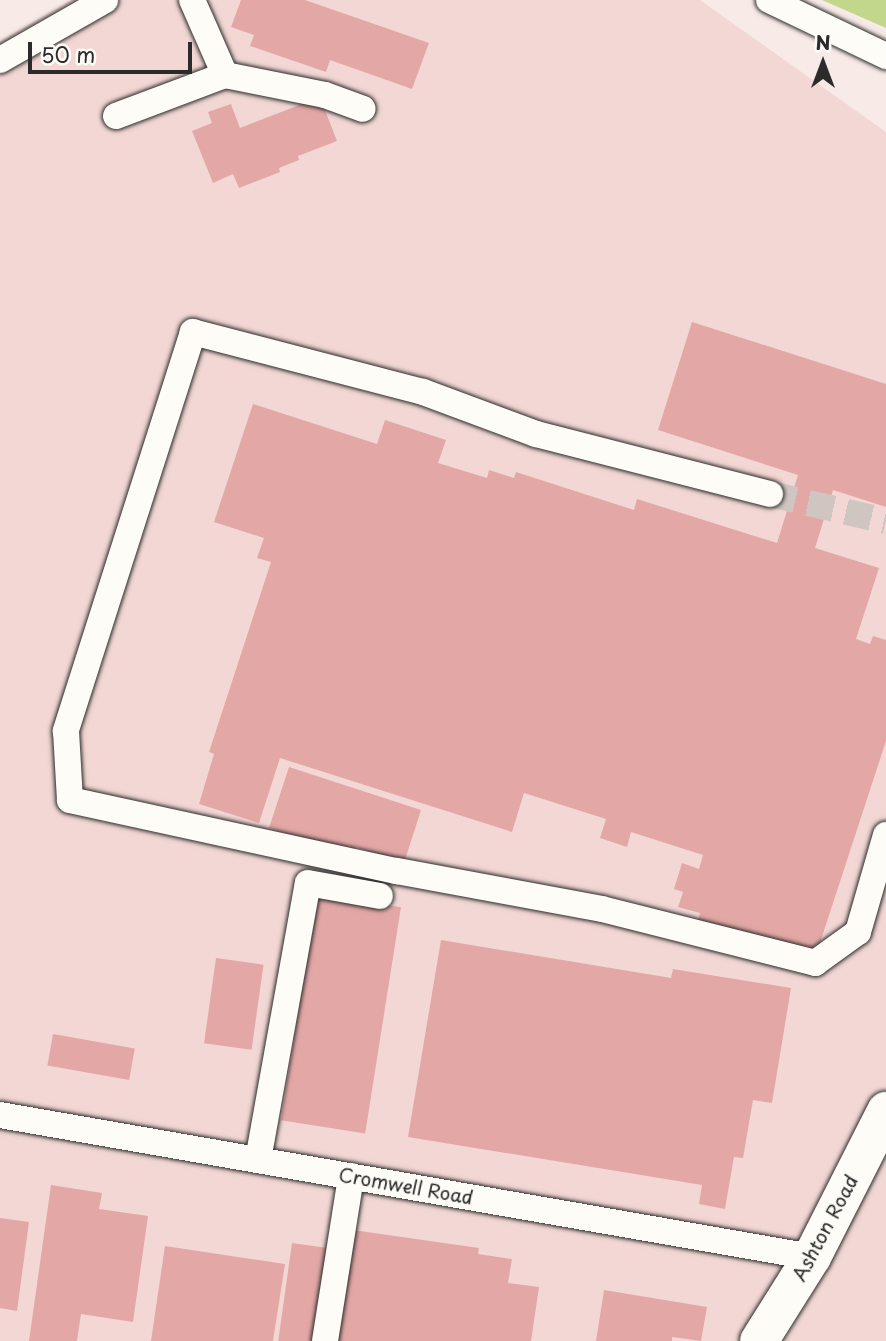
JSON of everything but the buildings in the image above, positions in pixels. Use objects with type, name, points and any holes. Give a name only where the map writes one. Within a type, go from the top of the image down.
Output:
[{"type":"highway","name":"Ashton Road","points":[[759,1341],[812,1257],[886,1111]]},
{"type":"street","points":[[192,0],[225,75]]},
{"type":"street","points":[[769,0],[886,55]]},
{"type":"street","points":[[0,60],[101,1]]},
{"type":"street","points":[[116,116],[225,75],[326,95],[363,109]]},
{"type":"street","points":[[770,494],[536,434],[423,392],[193,332],[66,731],[70,800],[397,871],[602,909],[815,963],[858,932],[886,835]]},
{"type":"street","points":[[258,1160],[308,883],[380,895]]},
{"type":"street","name":"Cromwell Road","points":[[0,1115],[812,1257]]},
{"type":"street","points":[[326,1341],[351,1176]]},
{"type":"shaded area","points":[[71,0],[700,0],[886,132],[886,1341],[0,1341],[0,41]]},
{"type":"green space","points":[[822,0],[886,0],[886,28]]},
{"type":"tunnel","points":[[770,494],[886,521]]}]
